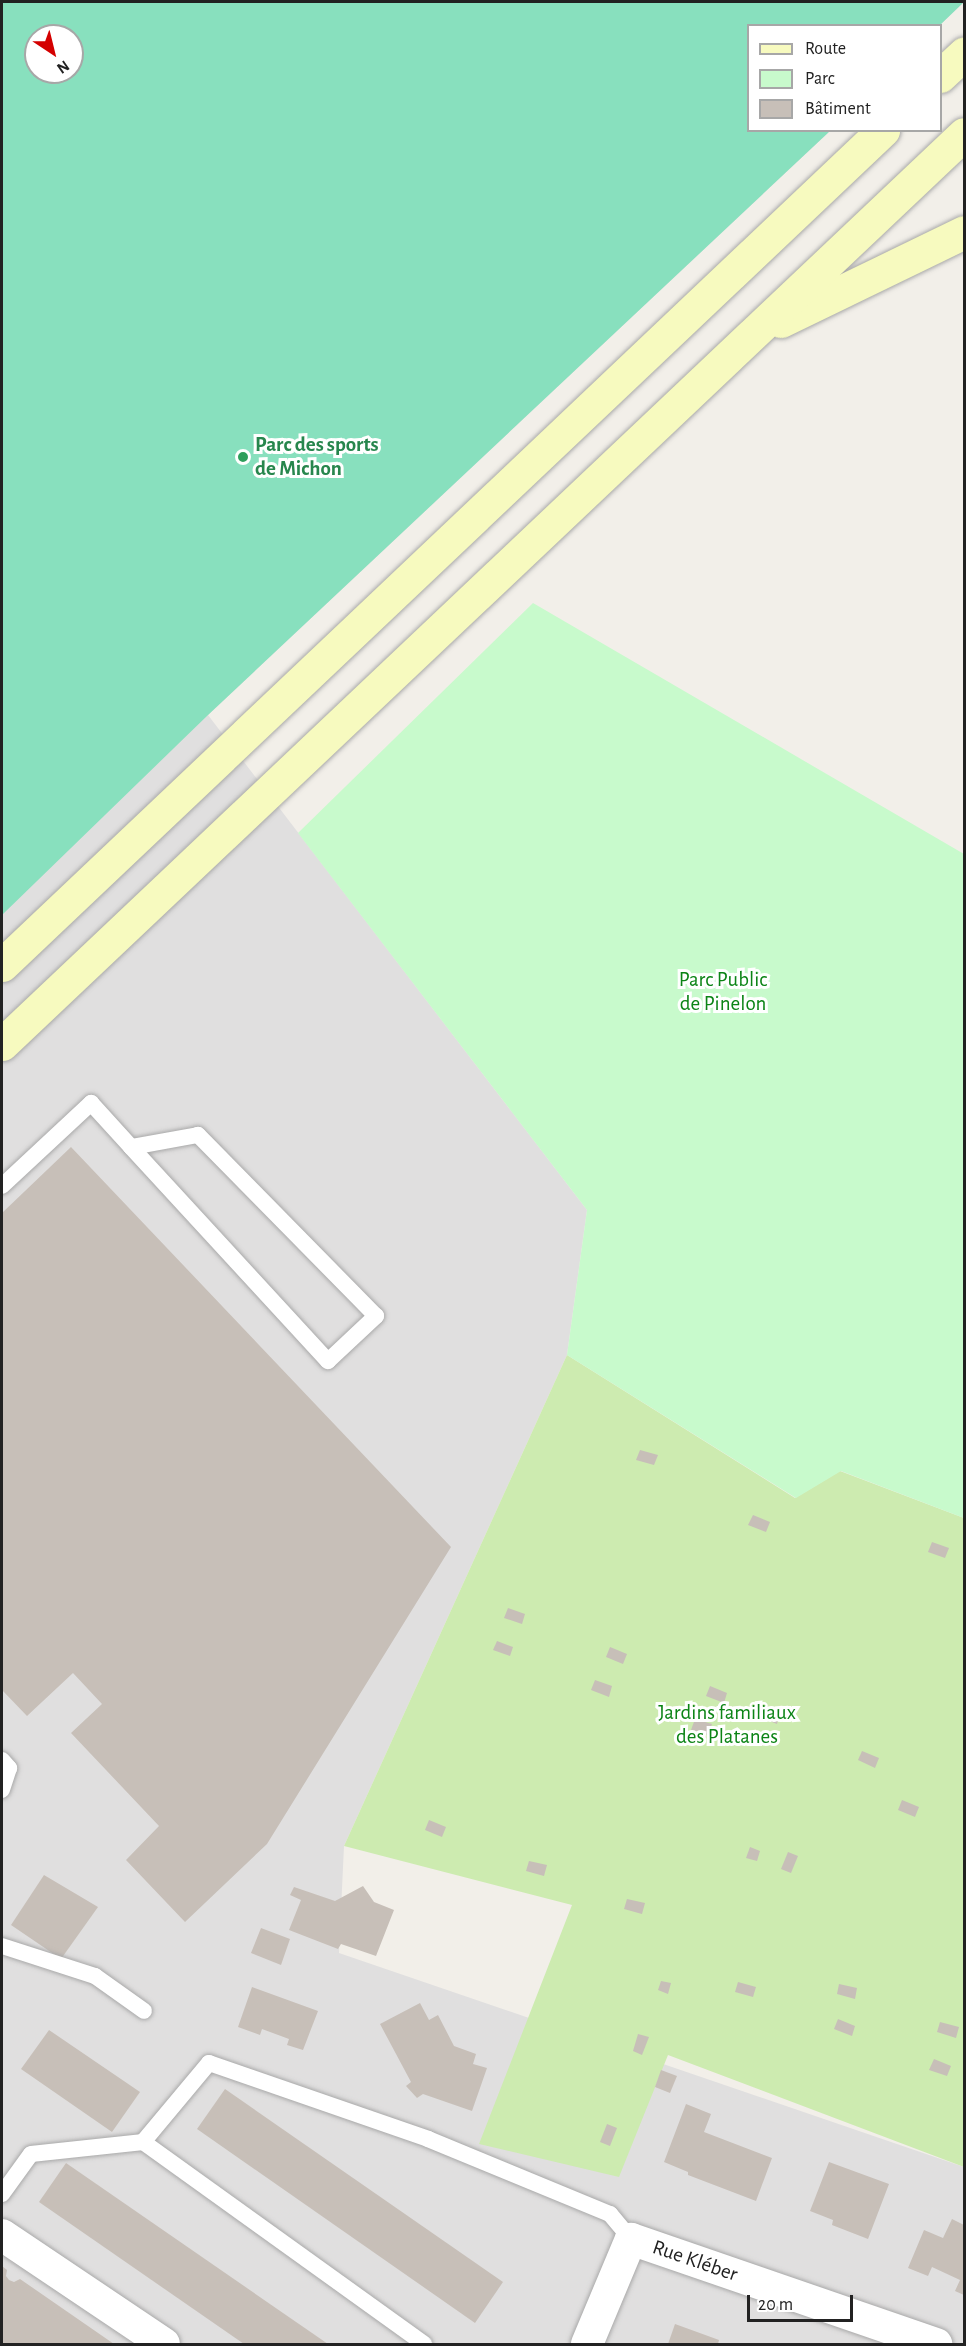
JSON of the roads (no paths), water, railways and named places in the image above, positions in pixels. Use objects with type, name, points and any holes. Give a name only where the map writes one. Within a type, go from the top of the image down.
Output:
[{"type":"main road","points":[[942,74],[964,54]]},
{"type":"main road","points":[[2,965],[881,132]]},
{"type":"main road","points":[[2,1044],[964,134]]},
{"type":"main road","points":[[749,336],[964,232]]},
{"type":"street","points":[[2,2235],[164,2344]]},
{"type":"street","name":"Rue Kléber","points":[[587,2344],[631,2239],[936,2344]]},
{"type":"lane","points":[[2,1186],[91,1103],[131,1147],[328,1361],[376,1316],[198,1135],[131,1147]]},
{"type":"lane","points":[[2,1760],[9,1768],[2,1790]]},
{"type":"lane","points":[[2,1946],[95,1976],[144,2011]]},
{"type":"lane","points":[[143,2142],[209,2063],[428,2139],[610,2214],[631,2239]]},
{"type":"lane","points":[[2,2194],[31,2154],[143,2142],[424,2344]]},
{"type":"place","name":"Parc des sports de Michon","points":[[243,457]]},
{"type":"park label","name":"Parc Public de Pinelon","points":[[723,992]]},
{"type":"park label","name":"Jardins familiaux des Platanes","points":[[727,1725]]}]
